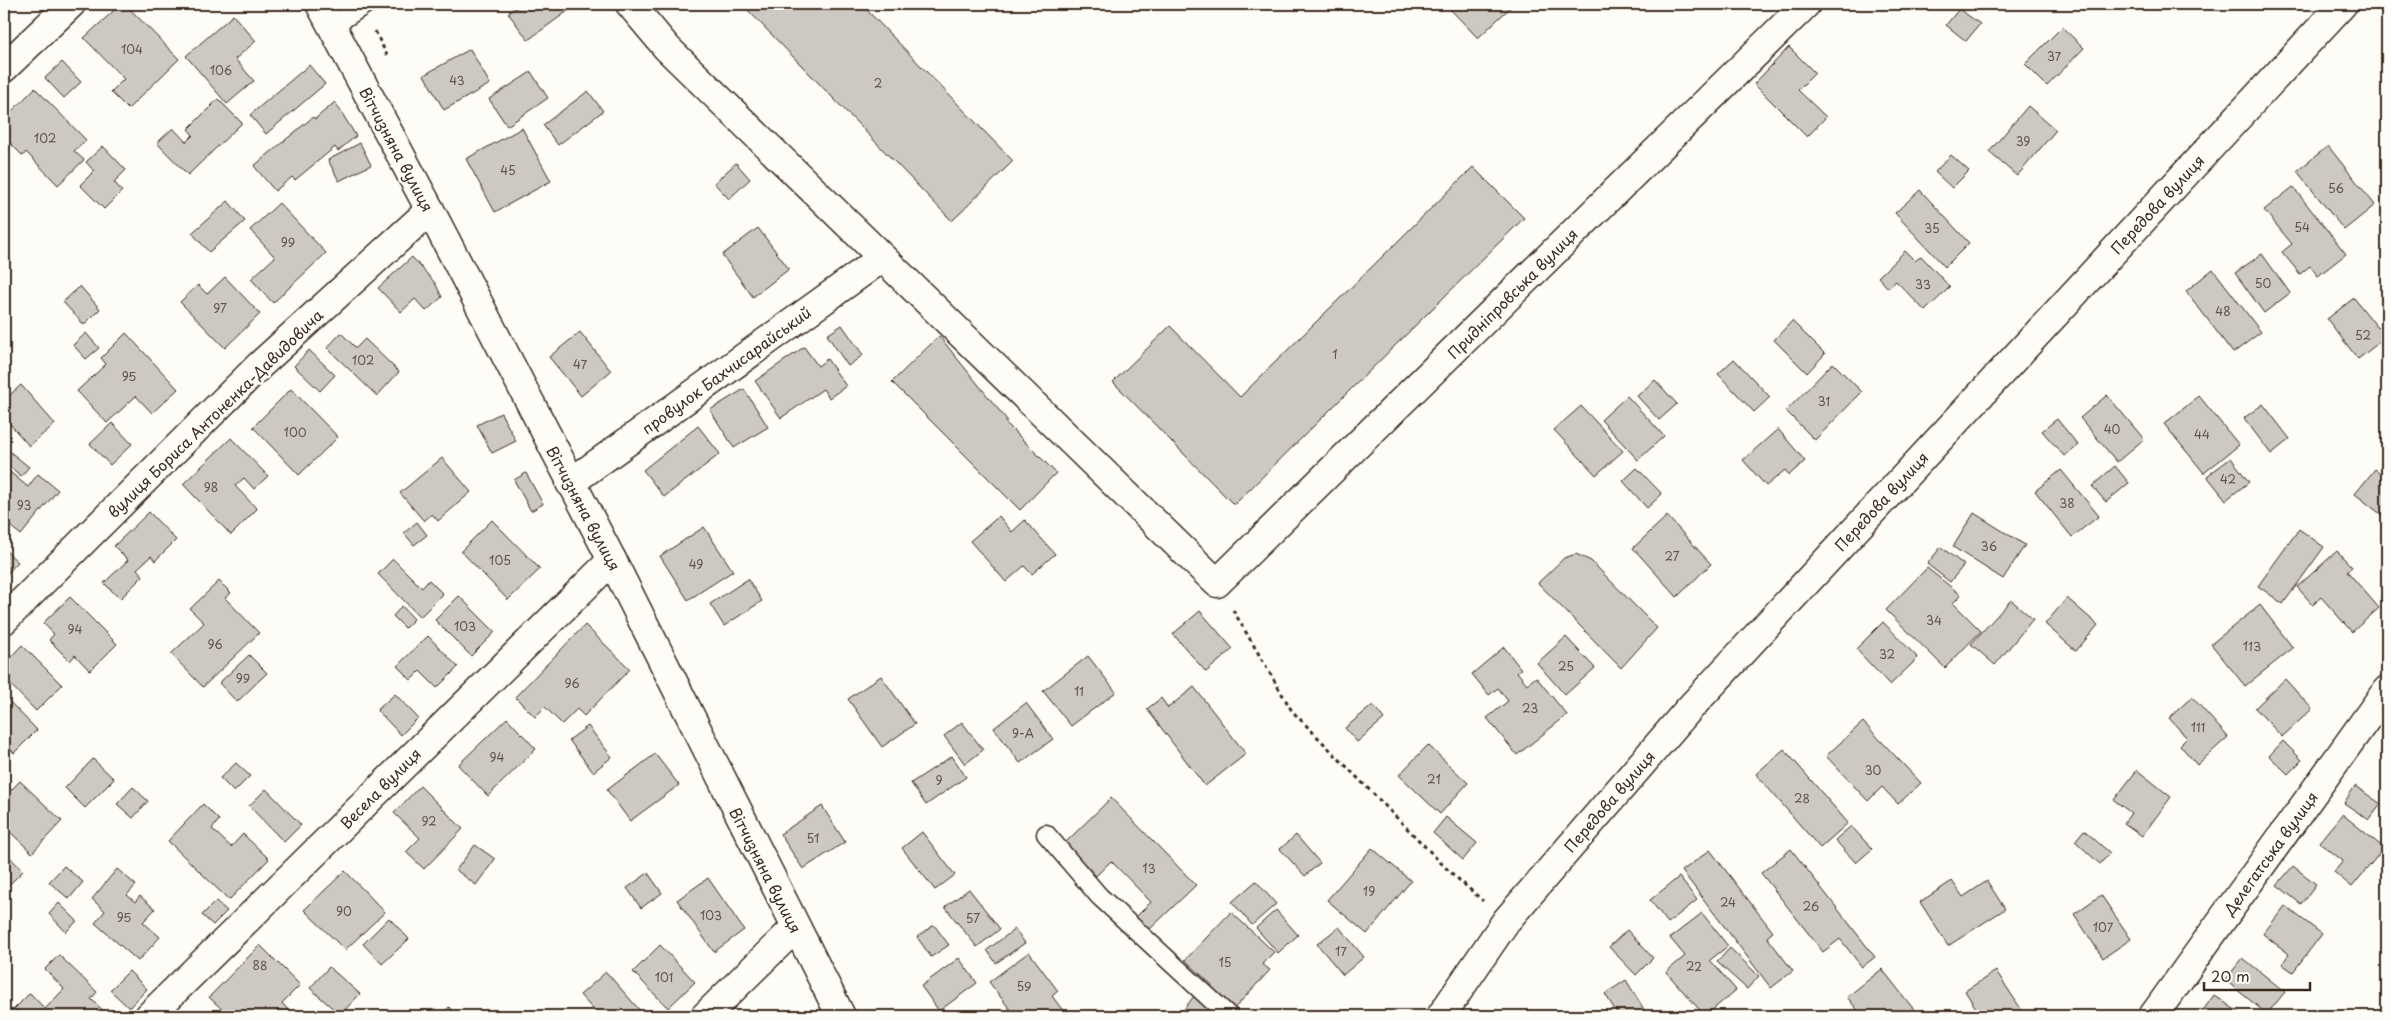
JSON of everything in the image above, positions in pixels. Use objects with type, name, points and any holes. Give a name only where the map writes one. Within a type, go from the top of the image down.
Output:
[{"type":"street","points":[[4,68],[70,4]]},
{"type":"street","points":[[630,4],[667,48],[1217,583]]},
{"type":"street","name":"Придніпровська вулиця","points":[[1217,583],[1806,4]]},
{"type":"street","name":"Передова вулиця","points":[[1441,1016],[1506,921],[1689,709],[2343,4]]},
{"type":"street","name":"Вітчизняна вулиця","points":[[326,15],[612,560],[795,928],[841,1016]]},
{"type":"street","name":"вулиця Бориса Антоненка-Давидовича","points":[[4,620],[260,366],[430,210]]},
{"type":"street","name":"провулок Бахчисарайський","points":[[570,483],[882,258]]},
{"type":"street","name":"Весела вулиця","points":[[150,1016],[612,560]]},
{"type":"street","name":"Делегатська вулиця","points":[[2153,1016],[2387,690]]},
{"type":"street","points":[[705,1016],[795,928]]},
{"type":"lane","points":[[326,15],[366,4]]},
{"type":"lane","points":[[1046,834],[1099,896],[1229,1016]]},
{"type":"path","points":[[1217,583],[1292,711],[1448,870],[1506,921]]},
{"type":"building","points":[[121,4],[125,4],[179,59],[128,109],[111,92],[124,79],[84,38]]},
{"type":"building","points":[[521,4],[569,4],[572,8],[528,40],[508,13]]},
{"type":"building","points":[[742,4],[861,4],[1013,161],[952,221]]},
{"type":"building","points":[[1445,4],[1514,4],[1478,38]]},
{"type":"building","points":[[1959,9],[1980,24],[1966,41],[1946,25]]},
{"type":"building","points":[[233,15],[256,41],[235,59],[254,81],[227,104],[186,56]]},
{"type":"building","points":[[2062,27],[2084,48],[2047,86],[2025,64]]},
{"type":"building","points":[[1789,47],[1815,73],[1798,90],[1826,117],[1807,137],[1754,84]]},
{"type":"building","points":[[470,49],[490,84],[444,110],[424,75]]},
{"type":"building","points":[[62,62],[81,82],[64,98],[45,78]]},
{"type":"building","points":[[309,65],[325,84],[266,134],[250,115]]},
{"type":"building","points":[[531,72],[548,98],[507,126],[489,99]]},
{"type":"building","points":[[35,88],[86,140],[74,151],[84,160],[58,185],[26,152],[23,156],[4,137],[4,119]]},
{"type":"building","points":[[588,91],[603,111],[558,145],[543,125]]},
{"type":"building","points":[[218,99],[242,123],[188,175],[157,143],[173,128],[186,142],[193,135],[188,129]]},
{"type":"building","points":[[335,102],[356,136],[338,151],[335,147],[295,180],[292,177],[275,191],[254,166],[313,117],[315,119]]},
{"type":"building","points":[[2028,106],[2056,130],[2017,176],[1989,152]]},
{"type":"building","points":[[522,128],[551,181],[495,212],[466,159]]},
{"type":"building","points":[[360,143],[371,165],[339,181],[328,160]]},
{"type":"building","points":[[103,146],[126,170],[114,182],[122,191],[104,209],[80,185],[94,171],[86,162]]},
{"type":"building","points":[[2328,146],[2375,205],[2344,230],[2297,171]]},
{"type":"building","points":[[1951,155],[1969,171],[1952,188],[1935,172]]},
{"type":"building","points":[[736,163],[750,179],[729,199],[714,183]]},
{"type":"building","points":[[1473,167],[1524,218],[1234,505],[1113,382],[1170,326],[1240,397]]},
{"type":"building","points":[[2293,187],[2346,254],[2318,276],[2310,266],[2300,274],[2282,252],[2292,244],[2264,210]]},
{"type":"building","points":[[1920,190],[1969,243],[1945,267],[1895,213]]},
{"type":"building","points":[[228,201],[245,221],[209,252],[192,233]]},
{"type":"building","points":[[279,203],[326,253],[273,303],[251,279],[275,257],[250,230]]},
{"type":"building","points":[[758,228],[789,269],[753,297],[722,255]]},
{"type":"building","points":[[1905,251],[1915,261],[1921,256],[1950,287],[1925,311],[1896,281],[1888,288],[1878,277]]},
{"type":"building","points":[[2262,254],[2290,293],[2264,313],[2235,273]]},
{"type":"building","points":[[412,257],[435,283],[442,297],[426,311],[415,299],[401,312],[378,288]]},
{"type":"building","points":[[2213,269],[2261,332],[2233,353],[2186,291]]},
{"type":"building","points":[[225,277],[260,314],[225,348],[180,302],[198,285],[207,294]]},
{"type":"building","points":[[80,286],[100,309],[84,325],[63,302]]},
{"type":"building","points":[[2354,298],[2378,328],[2387,321],[2387,349],[2381,341],[2358,359],[2327,319]]},
{"type":"building","points":[[1792,321],[1825,354],[1807,373],[1774,340]]},
{"type":"building","points":[[842,325],[863,355],[848,366],[827,335]]},
{"type":"building","points":[[580,332],[611,371],[581,396],[549,357]]},
{"type":"building","points":[[86,333],[99,348],[86,359],[73,345]]},
{"type":"building","points":[[126,333],[178,389],[152,413],[136,396],[107,423],[77,391],[106,364],[101,358]]},
{"type":"building","points":[[341,333],[356,348],[365,339],[399,372],[377,396],[327,348]]},
{"type":"building","points":[[939,336],[1007,420],[1005,422],[1056,473],[1020,510],[892,382]]},
{"type":"building","points":[[804,347],[818,366],[827,359],[846,386],[829,398],[823,389],[781,418],[755,381]]},
{"type":"building","points":[[309,350],[335,375],[320,391],[294,366]]},
{"type":"building","points":[[1734,359],[1770,397],[1754,412],[1718,374]]},
{"type":"building","points":[[1833,363],[1862,392],[1815,440],[1786,411]]},
{"type":"building","points":[[1655,380],[1677,404],[1659,420],[1637,396]]},
{"type":"building","points":[[21,385],[55,424],[29,446],[4,417],[4,400]]},
{"type":"building","points":[[291,389],[338,437],[299,475],[253,427]]},
{"type":"building","points":[[744,389],[768,427],[734,448],[710,410]]},
{"type":"building","points":[[2107,395],[2144,439],[2117,462],[2080,418]]},
{"type":"building","points":[[1627,396],[1664,436],[1638,460],[1601,420]]},
{"type":"building","points":[[2199,396],[2239,445],[2204,473],[2164,424]]},
{"type":"building","points":[[2263,404],[2290,439],[2271,454],[2244,418]]},
{"type":"building","points":[[1581,406],[1623,451],[1596,475],[1554,430]]},
{"type":"building","points":[[501,413],[516,441],[492,453],[477,425]]},
{"type":"building","points":[[2057,419],[2078,445],[2064,456],[2042,431]]},
{"type":"building","points":[[112,423],[132,444],[110,465],[90,444]]},
{"type":"building","points":[[698,426],[720,454],[664,497],[643,470]]},
{"type":"building","points":[[1778,429],[1805,461],[1789,475],[1785,470],[1766,486],[1743,460]]},
{"type":"building","points":[[231,438],[268,476],[254,489],[244,478],[235,486],[257,509],[231,535],[183,484]]},
{"type":"building","points":[[9,451],[29,467],[21,476],[4,462],[4,458]]},
{"type":"building","points":[[442,458],[471,492],[438,521],[432,514],[424,521],[400,493]]},
{"type":"building","points":[[2231,458],[2249,482],[2226,500],[2207,476]]},
{"type":"building","points":[[2115,466],[2129,483],[2106,502],[2092,486]]},
{"type":"building","points":[[4,467],[28,487],[38,474],[58,490],[21,535],[4,521]]},
{"type":"building","points":[[1637,468],[1662,494],[1647,508],[1623,481]]},
{"type":"building","points":[[2375,469],[2387,478],[2387,519],[2355,494]]},
{"type":"building","points":[[2061,470],[2099,516],[2072,537],[2035,491]]},
{"type":"building","points":[[526,473],[543,504],[531,511],[514,480]]},
{"type":"building","points":[[149,512],[176,540],[155,561],[151,556],[137,569],[143,576],[120,599],[104,583],[128,560],[114,546]]},
{"type":"building","points":[[1974,513],[2025,545],[2003,579],[1953,547]]},
{"type":"building","points":[[999,516],[1012,532],[1025,520],[1055,554],[1032,574],[1024,566],[1006,582],[970,541]]},
{"type":"building","points":[[1667,516],[1711,564],[1677,597],[1633,548]]},
{"type":"building","points":[[492,520],[540,569],[508,600],[461,551]]},
{"type":"building","points":[[417,522],[427,535],[414,545],[404,533]]},
{"type":"building","points":[[704,527],[733,571],[688,600],[660,556]]},
{"type":"building","points":[[2299,529],[2324,547],[2283,604],[2258,586]]},
{"type":"building","points":[[1941,547],[1964,565],[1950,582],[1927,564]]},
{"type":"building","points":[[4,549],[18,562],[4,577]]},
{"type":"building","points":[[2337,551],[2352,567],[2347,571],[2379,608],[2352,632],[2321,597],[2313,605],[2297,587]]},
{"type":"building","points":[[1576,554],[1591,561],[1657,628],[1621,668],[1538,583],[1564,558]]},
{"type":"building","points":[[393,559],[422,588],[429,580],[443,594],[420,617],[378,574]]},
{"type":"building","points":[[1927,568],[1961,595],[1953,603],[1981,631],[1945,668],[1886,610]]},
{"type":"building","points":[[748,579],[762,601],[724,626],[710,604]]},
{"type":"building","points":[[219,581],[231,593],[225,598],[259,633],[203,687],[171,654],[204,623],[190,609]]},
{"type":"building","points":[[459,596],[495,632],[471,656],[435,620]]},
{"type":"building","points":[[70,597],[117,644],[90,671],[75,655],[70,661],[49,640],[54,634],[43,623]]},
{"type":"building","points":[[2067,598],[2098,625],[2076,651],[2045,624]]},
{"type":"building","points":[[2011,600],[2033,619],[1995,665],[1971,644]]},
{"type":"building","points":[[2260,605],[2293,648],[2245,686],[2211,644]]},
{"type":"building","points":[[402,606],[414,619],[405,628],[393,616]]},
{"type":"building","points":[[1200,611],[1233,649],[1206,672],[1173,634]]},
{"type":"building","points":[[1883,622],[1918,658],[1890,685],[1856,649]]},
{"type":"building","points":[[585,625],[630,669],[584,716],[577,709],[562,724],[545,707],[535,717],[515,697]]},
{"type":"building","points":[[428,636],[458,667],[437,688],[420,671],[411,680],[397,666]]},
{"type":"building","points":[[1566,637],[1595,668],[1565,695],[1537,663]]},
{"type":"building","points":[[22,645],[62,685],[36,711],[4,678],[4,664]]},
{"type":"building","points":[[1504,647],[1521,669],[1517,672],[1527,684],[1536,677],[1567,715],[1517,755],[1487,718],[1508,701],[1498,688],[1489,695],[1472,674]]},
{"type":"building","points":[[249,655],[267,673],[237,702],[219,683]]},
{"type":"building","points":[[1088,656],[1116,692],[1071,726],[1043,691]]},
{"type":"building","points":[[881,676],[915,724],[882,747],[848,699]]},
{"type":"building","points":[[2285,679],[2312,709],[2282,737],[2255,708]]},
{"type":"building","points":[[1194,687],[1246,754],[1205,786],[1147,709],[1161,698],[1168,708]]},
{"type":"building","points":[[395,694],[418,718],[401,735],[377,710]]},
{"type":"building","points":[[4,696],[37,730],[14,753],[4,742]]},
{"type":"building","points":[[2192,697],[2228,737],[2197,765],[2180,745],[2187,738],[2169,718]]},
{"type":"building","points":[[1026,703],[1053,739],[1020,763],[994,728]]},
{"type":"building","points":[[1373,705],[1384,719],[1357,742],[1345,728]]},
{"type":"building","points":[[507,718],[536,749],[488,796],[458,765]]},
{"type":"building","points":[[962,722],[983,750],[965,764],[944,736]]},
{"type":"building","points":[[1863,722],[1921,783],[1898,804],[1882,787],[1868,801],[1826,756]]},
{"type":"building","points":[[588,726],[612,757],[593,772],[569,740]]},
{"type":"building","points":[[2283,741],[2302,760],[2288,774],[2269,756]]},
{"type":"building","points":[[1428,745],[1468,783],[1440,814],[1399,775]]},
{"type":"building","points":[[1784,749],[1848,823],[1820,848],[1756,774]]},
{"type":"building","points":[[655,754],[679,785],[630,821],[607,790]]},
{"type":"building","points":[[2387,755],[2387,766],[2382,762]]},
{"type":"building","points":[[952,756],[966,777],[926,805],[911,783]]},
{"type":"building","points":[[93,759],[114,779],[85,808],[65,788]]},
{"type":"building","points":[[236,763],[250,776],[234,792],[220,778]]},
{"type":"building","points":[[2137,770],[2171,797],[2142,836],[2124,823],[2131,813],[2114,800]]},
{"type":"building","points":[[20,781],[62,821],[32,853],[4,826],[4,797]]},
{"type":"building","points":[[420,786],[463,829],[424,869],[406,852],[420,838],[394,813]]},
{"type":"building","points":[[2355,786],[2381,804],[2369,820],[2344,803]]},
{"type":"building","points":[[133,787],[148,801],[133,818],[117,804]]},
{"type":"building","points":[[266,789],[301,825],[284,842],[249,806]]},
{"type":"building","points":[[1111,798],[1196,885],[1149,930],[1136,917],[1151,902],[1111,861],[1096,876],[1065,843]]},
{"type":"building","points":[[203,804],[219,820],[212,829],[231,847],[243,834],[269,859],[229,900],[168,841]]},
{"type":"building","points":[[822,806],[845,842],[803,869],[780,834]]},
{"type":"building","points":[[2342,814],[2384,848],[2352,887],[2334,872],[2343,861],[2319,842]]},
{"type":"building","points":[[1446,817],[1477,843],[1463,860],[1433,833]]},
{"type":"building","points":[[1851,826],[1872,849],[1856,863],[1835,840]]},
{"type":"building","points":[[2084,830],[2110,853],[2100,864],[2075,841]]},
{"type":"building","points":[[922,832],[955,875],[935,890],[902,848]]},
{"type":"building","points":[[1296,835],[1320,863],[1305,876],[1280,849]]},
{"type":"building","points":[[475,845],[495,859],[476,885],[456,870]]},
{"type":"building","points":[[1372,848],[1411,881],[1367,934],[1327,900]]},
{"type":"building","points":[[1791,849],[1875,957],[1862,967],[1840,939],[1823,952],[1761,873]]},
{"type":"building","points":[[1710,850],[1773,932],[1767,937],[1793,971],[1771,988],[1682,871]]},
{"type":"building","points":[[4,851],[23,871],[4,890]]},
{"type":"building","points":[[64,866],[83,882],[69,899],[49,882]]},
{"type":"building","points":[[2293,866],[2316,884],[2301,904],[2277,885]]},
{"type":"building","points":[[117,869],[136,885],[127,895],[135,902],[140,896],[155,909],[143,922],[160,937],[138,961],[95,923],[105,911],[92,899]]},
{"type":"building","points":[[345,871],[385,912],[345,950],[304,910]]},
{"type":"building","points":[[648,873],[662,893],[641,908],[627,888]]},
{"type":"building","points":[[1679,877],[1697,900],[1668,923],[1650,900]]},
{"type":"building","points":[[708,878],[744,930],[714,952],[677,900]]},
{"type":"building","points":[[1256,881],[1276,904],[1252,925],[1232,902]]},
{"type":"building","points":[[1952,881],[1963,897],[1987,881],[2005,909],[1948,946],[1920,902]]},
{"type":"building","points":[[969,889],[1000,929],[977,947],[945,907]]},
{"type":"building","points":[[2101,895],[2131,939],[2103,958],[2074,914]]},
{"type":"building","points":[[216,901],[227,911],[213,925],[202,915]]},
{"type":"building","points":[[59,903],[77,921],[66,932],[49,914]]},
{"type":"building","points":[[2285,906],[2322,934],[2293,972],[2282,964],[2289,954],[2263,934]]},
{"type":"building","points":[[1276,910],[1298,935],[1278,953],[1256,928]]},
{"type":"building","points":[[1231,912],[1274,952],[1262,964],[1270,970],[1231,1012],[1208,990],[1212,985],[1185,960]]},
{"type":"building","points":[[1702,913],[1728,946],[1710,960],[1736,990],[1705,1016],[1666,972],[1685,956],[1670,938]]},
{"type":"building","points":[[389,918],[409,939],[382,964],[363,944]]},
{"type":"building","points":[[934,925],[949,945],[931,957],[917,937]]},
{"type":"building","points":[[1339,927],[1364,957],[1343,975],[1317,944]]},
{"type":"building","points":[[1015,929],[1025,943],[996,963],[987,950]]},
{"type":"building","points":[[1627,930],[1653,958],[1636,975],[1609,947]]},
{"type":"building","points":[[260,945],[300,985],[282,1003],[289,1011],[283,1016],[229,1016],[209,997]]},
{"type":"building","points":[[660,945],[695,982],[668,1008],[633,972]]},
{"type":"building","points":[[1730,948],[1759,976],[1747,989],[1717,962]]},
{"type":"building","points":[[1029,952],[1058,991],[1052,996],[1067,1016],[1035,1016],[1031,1011],[1025,1016],[1015,1016],[989,982]]},
{"type":"building","points":[[59,955],[97,992],[91,999],[109,1016],[22,1016],[14,1009],[30,993],[45,1009],[64,989],[45,969]]},
{"type":"building","points":[[959,958],[977,983],[939,1011],[921,986]]},
{"type":"building","points":[[2243,958],[2285,992],[2267,1014],[2225,980]]},
{"type":"building","points":[[329,967],[360,994],[340,1015],[310,988]]},
{"type":"building","points":[[1882,969],[1919,1016],[1862,1016],[1847,997]]},
{"type":"building","points":[[129,971],[147,989],[129,1008],[110,990]]},
{"type":"building","points":[[1996,971],[2021,1009],[2010,1016],[1981,1016],[1965,991]]},
{"type":"building","points":[[606,972],[643,1016],[599,1016],[580,995]]},
{"type":"building","points":[[1626,980],[1645,1011],[1637,1016],[1619,1016],[1605,994]]},
{"type":"building","points":[[2214,995],[2244,1016],[2199,1016]]},
{"type":"building","points":[[1194,996],[1219,1015],[1179,1016]]},
{"type":"building","points":[[449,1007],[458,1016],[440,1016]]}]
